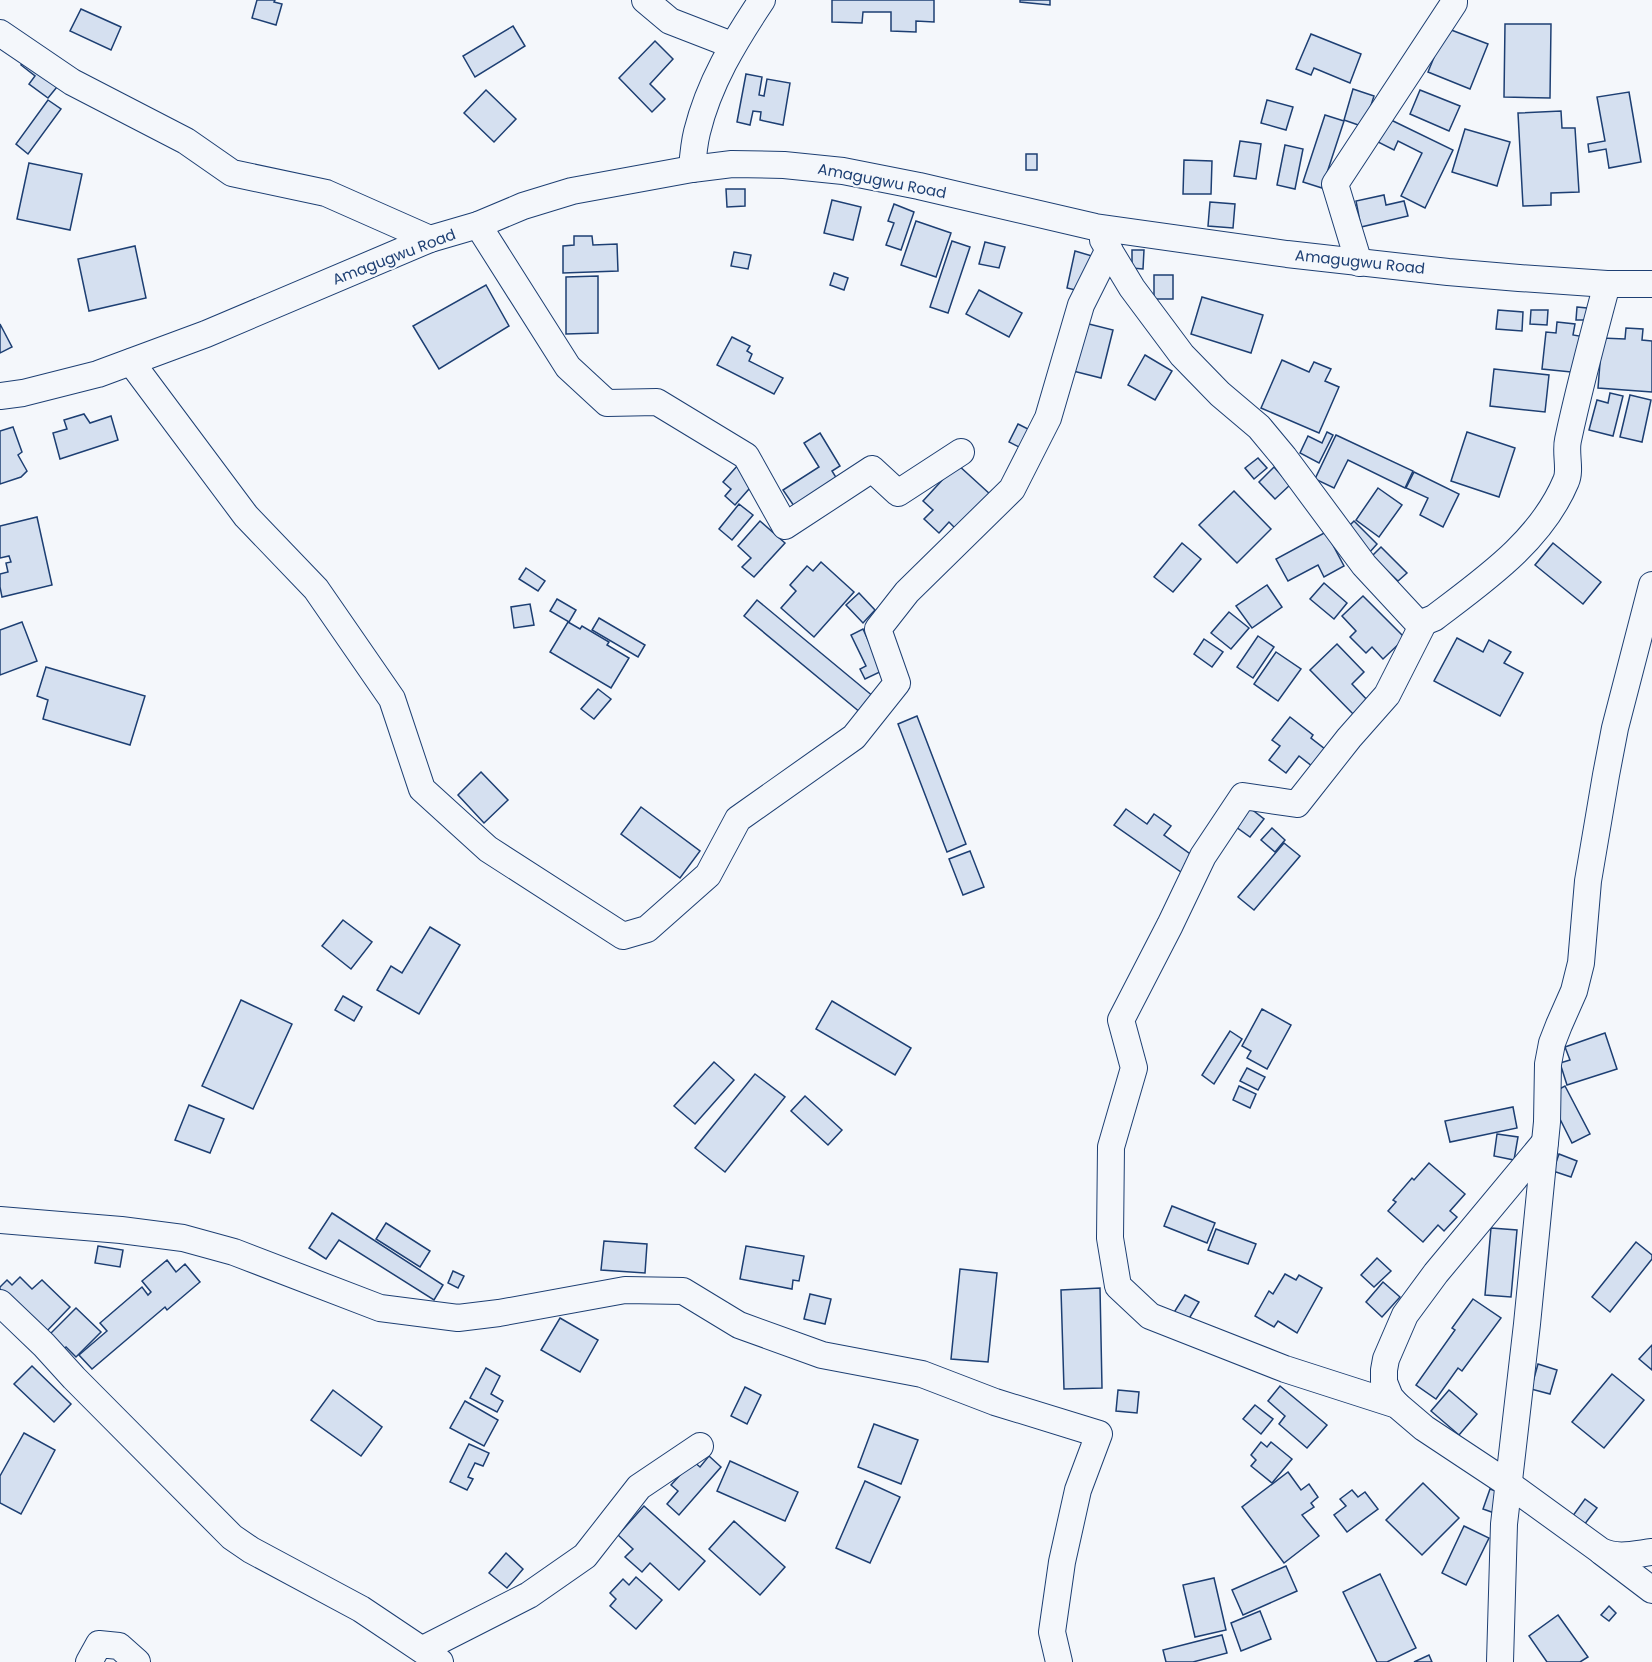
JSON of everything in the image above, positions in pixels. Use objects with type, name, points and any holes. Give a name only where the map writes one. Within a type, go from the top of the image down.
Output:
[{"type":"street","points":[[645,0],[670,21],[732,45]]},
{"type":"street","points":[[692,168],[696,134],[713,81],[732,45],[762,0]]},
{"type":"street","points":[[1359,263],[1335,184],[1454,0]]},
{"type":"street","points":[[0,33],[72,82],[186,141],[232,173],[326,193],[430,240]]},
{"type":"street","name":"Amagugwu Road","points":[[0,396],[23,393],[98,374],[206,334],[430,240],[478,225],[523,206],[572,191],[692,168],[742,164],[784,165],[843,171],[1095,226],[1287,254],[1448,272],[1606,284],[1652,284]]},
{"type":"street","points":[[478,225],[568,367],[607,403],[657,402],[746,456],[785,526],[872,469],[898,493],[961,452]]},
{"type":"street","points":[[1095,226],[1132,288],[1182,355],[1220,394],[1259,427],[1364,565],[1406,613],[1416,621],[1424,622],[1434,618],[1506,560],[1546,518],[1558,497],[1568,478],[1566,449],[1606,284]]},
{"type":"street","points":[[131,362],[246,516],[316,589],[392,699],[422,789],[488,849],[623,936],[647,929],[708,875],[738,819],[854,736],[897,683],[878,629],[907,592],[1012,489],[1048,418],[1082,305],[1109,249]]},
{"type":"street","points":[[1500,1662],[1504,1524],[1510,1485],[1547,1122],[1548,1064],[1558,1025],[1574,992],[1581,963],[1588,881],[1606,775],[1615,728],[1652,585]]},
{"type":"street","points":[[1397,1405],[1285,1369],[1150,1316],[1118,1286],[1110,1238],[1111,1147],[1134,1068],[1121,1020],[1203,856],[1243,796],[1297,804],[1349,738],[1387,695],[1424,622]]},
{"type":"street","points":[[1545,1142],[1436,1273],[1405,1316],[1386,1359],[1383,1370],[1384,1383],[1397,1405],[1424,1428],[1510,1485],[1652,1590]]},
{"type":"street","points":[[0,1220],[55,1223],[183,1238],[234,1252],[380,1308],[458,1318],[625,1290],[682,1291],[739,1325],[822,1354],[922,1374],[995,1402],[1099,1434],[1078,1490],[1062,1562],[1052,1632],[1059,1662]]},
{"type":"street","points":[[0,1303],[232,1537],[251,1550],[361,1609],[431,1656],[529,1595],[585,1556],[639,1487],[700,1446]]},
{"type":"street","points":[[1600,1551],[1618,1556],[1652,1552]]},
{"type":"street","points":[[88,1662],[99,1644],[119,1646],[137,1662]]},
{"type":"building","points":[[257,0],[275,0],[274,2],[282,4],[276,25],[252,18]]},
{"type":"building","points":[[832,0],[934,0],[934,22],[916,21],[916,32],[891,31],[891,12],[863,12],[862,23],[832,22]]},
{"type":"building","points":[[1020,0],[1050,0],[1050,5],[1020,2]]},
{"type":"building","points":[[81,9],[121,27],[111,50],[70,31]]},
{"type":"building","points":[[1505,24],[1551,24],[1550,98],[1504,97]]},
{"type":"building","points":[[513,26],[525,46],[475,77],[463,56]]},
{"type":"building","points":[[1446,28],[1488,44],[1470,89],[1428,72]]},
{"type":"building","points":[[1311,34],[1361,54],[1350,83],[1314,68],[1311,75],[1296,69]]},
{"type":"building","points":[[655,41],[673,59],[650,84],[665,99],[652,112],[619,78]]},
{"type":"building","points":[[29,55],[61,82],[48,98],[29,84],[35,76],[21,65]]},
{"type":"building","points":[[746,74],[762,77],[759,95],[764,96],[767,79],[790,83],[783,125],[760,120],[761,112],[753,111],[750,125],[737,122]]},
{"type":"building","points":[[1353,89],[1374,96],[1364,127],[1344,120]]},
{"type":"building","points":[[486,90],[516,119],[494,142],[464,113]]},
{"type":"building","points":[[1420,90],[1460,106],[1449,131],[1410,114]]},
{"type":"building","points":[[1629,92],[1641,162],[1609,168],[1606,149],[1589,152],[1588,144],[1605,141],[1597,97]]},
{"type":"building","points":[[48,100],[61,109],[28,154],[16,144]]},
{"type":"building","points":[[1267,100],[1293,107],[1286,130],[1261,123]]},
{"type":"building","points":[[1561,111],[1562,128],[1575,128],[1579,192],[1551,193],[1551,205],[1523,206],[1518,113]]},
{"type":"building","points":[[1325,115],[1344,121],[1322,188],[1303,182]]},
{"type":"building","points":[[1389,119],[1453,150],[1425,208],[1401,196],[1422,153],[1398,141],[1394,150],[1378,142]]},
{"type":"building","points":[[1465,129],[1510,142],[1497,186],[1452,172]]},
{"type":"building","points":[[1240,141],[1261,144],[1256,179],[1234,176]]},
{"type":"building","points":[[1285,145],[1303,149],[1295,189],[1277,185]]},
{"type":"building","points":[[1026,154],[1037,154],[1037,170],[1026,170]]},
{"type":"building","points":[[1184,160],[1212,161],[1211,194],[1183,194]]},
{"type":"building","points":[[29,163],[82,174],[70,230],[17,219]]},
{"type":"building","points":[[726,189],[745,189],[745,206],[727,207]]},
{"type":"building","points":[[1384,195],[1386,205],[1404,201],[1408,216],[1361,227],[1356,201]]},
{"type":"building","points":[[832,200],[861,207],[853,240],[824,233]]},
{"type":"building","points":[[1210,202],[1235,204],[1233,228],[1208,226]]},
{"type":"building","points":[[894,204],[914,212],[901,250],[886,245],[894,223],[888,221]]},
{"type":"building","points":[[916,221],[951,233],[936,277],[901,265]]},
{"type":"building","points":[[574,236],[592,236],[593,245],[617,244],[618,271],[563,273],[563,246],[574,245]]},
{"type":"building","points":[[952,241],[970,247],[948,313],[930,307]]},
{"type":"building","points":[[985,242],[1005,247],[999,268],[979,264]]},
{"type":"building","points":[[135,246],[146,298],[89,311],[78,259]]},
{"type":"building","points":[[1132,250],[1144,250],[1143,269],[1132,268]]},
{"type":"building","points":[[1075,251],[1092,256],[1084,292],[1067,288]]},
{"type":"building","points":[[734,252],[751,255],[748,269],[731,266]]},
{"type":"building","points":[[834,273],[848,278],[844,290],[830,285]]},
{"type":"building","points":[[1154,275],[1173,275],[1173,299],[1154,299]]},
{"type":"building","points":[[598,276],[598,333],[566,334],[566,277]]},
{"type":"building","points":[[486,285],[509,326],[439,369],[413,326]]},
{"type":"building","points":[[979,290],[1022,313],[1009,337],[966,314]]},
{"type":"building","points":[[1202,297],[1263,315],[1251,353],[1191,334]]},
{"type":"building","points":[[1577,307],[1587,308],[1586,320],[1576,320]]},
{"type":"building","points":[[1498,310],[1523,312],[1522,331],[1496,329]]},
{"type":"building","points":[[1531,310],[1548,310],[1547,325],[1530,324]]},
{"type":"building","points":[[1081,322],[1113,330],[1101,378],[1069,370]]},
{"type":"building","points":[[1557,322],[1575,324],[1573,335],[1585,337],[1581,373],[1542,369],[1546,332],[1556,333]]},
{"type":"building","points":[[0,324],[12,347],[0,353]]},
{"type":"building","points":[[1626,328],[1643,329],[1642,340],[1652,341],[1652,392],[1598,388],[1602,338],[1625,339]]},
{"type":"building","points":[[732,337],[750,346],[747,351],[752,354],[749,361],[783,378],[774,394],[717,365]]},
{"type":"building","points":[[1145,355],[1172,371],[1155,400],[1128,385]]},
{"type":"building","points":[[1282,360],[1309,372],[1314,362],[1331,369],[1325,381],[1339,387],[1319,433],[1261,408]]},
{"type":"building","points":[[1494,369],[1549,375],[1545,412],[1490,406]]},
{"type":"building","points":[[1610,393],[1623,396],[1613,436],[1589,430],[1597,400],[1608,403]]},
{"type":"building","points":[[1630,395],[1651,400],[1642,442],[1620,437]]},
{"type":"building","points":[[84,414],[90,423],[111,416],[118,440],[60,459],[53,433],[67,429],[64,420]]},
{"type":"building","points":[[1018,424],[1038,434],[1029,452],[1009,442]]},
{"type":"building","points":[[13,427],[22,452],[18,455],[27,471],[21,477],[0,484],[0,431]]},
{"type":"building","points":[[1327,432],[1333,435],[1319,463],[1300,453],[1308,436],[1322,443]]},
{"type":"building","points":[[1467,432],[1515,448],[1499,497],[1451,481]]},
{"type":"building","points":[[820,433],[840,466],[832,471],[837,479],[794,506],[783,490],[819,467],[804,443]]},
{"type":"building","points":[[1336,435],[1413,471],[1405,488],[1348,460],[1334,488],[1315,479]]},
{"type":"building","points":[[1258,458],[1267,468],[1254,479],[1245,468]]},
{"type":"building","points":[[957,464],[991,495],[958,531],[949,522],[939,533],[924,519],[933,510],[923,501]]},
{"type":"building","points":[[738,465],[756,481],[735,505],[725,496],[731,489],[723,482]]},
{"type":"building","points":[[1274,467],[1290,485],[1275,499],[1259,482]]},
{"type":"building","points":[[1414,472],[1459,494],[1443,527],[1420,515],[1428,498],[1406,488]]},
{"type":"building","points":[[1378,488],[1402,505],[1379,537],[1356,520]]},
{"type":"building","points":[[1234,491],[1271,529],[1237,563],[1199,525]]},
{"type":"building","points":[[739,504],[753,515],[732,540],[719,529]]},
{"type":"building","points":[[37,517],[52,585],[2,597],[0,574],[8,572],[6,563],[11,562],[9,556],[0,558],[0,526]]},
{"type":"building","points":[[760,521],[785,543],[754,577],[742,567],[751,558],[738,546]]},
{"type":"building","points":[[1354,521],[1377,544],[1369,553],[1345,530]]},
{"type":"building","points":[[1326,532],[1344,566],[1324,577],[1318,565],[1288,581],[1276,559]]},
{"type":"building","points":[[1182,543],[1201,559],[1173,592],[1154,577]]},
{"type":"building","points":[[1553,543],[1601,582],[1583,604],[1535,565]]},
{"type":"building","points":[[1381,547],[1407,573],[1398,581],[1372,556]]},
{"type":"building","points":[[821,562],[854,592],[814,637],[781,608],[796,591],[790,585],[807,566],[813,571]]},
{"type":"building","points":[[526,568],[545,581],[538,591],[519,579]]},
{"type":"building","points":[[1324,583],[1347,603],[1334,619],[1310,599]]},
{"type":"building","points":[[1267,585],[1282,607],[1252,628],[1236,606]]},
{"type":"building","points":[[859,593],[875,610],[863,623],[846,605]]},
{"type":"building","points":[[1363,596],[1405,638],[1383,659],[1372,647],[1366,653],[1350,637],[1356,631],[1342,616]]},
{"type":"building","points":[[557,599],[576,610],[569,622],[550,611]]},
{"type":"building","points":[[757,600],[874,697],[861,713],[744,616]]},
{"type":"building","points":[[530,604],[534,625],[514,628],[511,607]]},
{"type":"building","points":[[1229,612],[1249,628],[1231,649],[1211,633]]},
{"type":"building","points":[[599,618],[645,645],[638,657],[592,630]]},
{"type":"building","points":[[22,622],[37,661],[0,675],[0,630]]},
{"type":"building","points":[[568,622],[580,629],[582,626],[609,642],[607,645],[629,658],[611,688],[550,652]]},
{"type":"building","points":[[863,629],[882,671],[865,679],[860,669],[866,666],[851,635]]},
{"type":"building","points":[[1258,636],[1274,647],[1253,678],[1237,667]]},
{"type":"building","points":[[1457,638],[1483,652],[1489,640],[1511,652],[1504,663],[1523,673],[1500,716],[1434,681]]},
{"type":"building","points":[[1204,639],[1223,652],[1212,667],[1194,654]]},
{"type":"building","points":[[1337,644],[1364,672],[1352,684],[1370,703],[1356,717],[1310,670]]},
{"type":"building","points":[[1276,652],[1301,669],[1278,701],[1254,684]]},
{"type":"building","points":[[46,667],[145,696],[130,745],[43,719],[48,700],[37,696]]},
{"type":"building","points":[[598,689],[611,699],[594,719],[581,709]]},
{"type":"building","points":[[917,716],[966,844],[947,852],[898,724]]},
{"type":"building","points":[[1290,717],[1313,735],[1311,738],[1330,753],[1317,770],[1299,756],[1286,773],[1269,760],[1280,746],[1272,740]]},
{"type":"building","points":[[481,772],[508,800],[484,823],[458,795]]},
{"type":"building","points":[[1246,805],[1264,819],[1250,837],[1232,824]]},
{"type":"building","points":[[641,807],[700,851],[680,878],[621,834]]},
{"type":"building","points":[[1126,809],[1147,824],[1154,814],[1171,826],[1164,835],[1193,856],[1181,872],[1114,825]]},
{"type":"building","points":[[1272,828],[1285,840],[1275,852],[1261,840]]},
{"type":"building","points":[[1284,843],[1300,856],[1254,910],[1238,897]]},
{"type":"building","points":[[970,851],[984,887],[963,895],[949,859]]},
{"type":"building","points":[[343,920],[372,942],[351,969],[322,946]]},
{"type":"building","points":[[430,927],[460,945],[419,1014],[377,990],[391,966],[402,973]]},
{"type":"building","points":[[343,996],[362,1007],[354,1021],[335,1010]]},
{"type":"building","points":[[241,1000],[292,1024],[253,1109],[202,1086]]},
{"type":"building","points":[[832,1001],[911,1048],[895,1075],[816,1029]]},
{"type":"building","points":[[1262,1009],[1291,1025],[1267,1069],[1247,1058],[1251,1051],[1242,1046]]},
{"type":"building","points":[[1230,1031],[1242,1039],[1214,1084],[1202,1075]]},
{"type":"building","points":[[1605,1033],[1617,1069],[1567,1085],[1560,1063],[1570,1060],[1565,1047]]},
{"type":"building","points":[[714,1062],[734,1080],[695,1124],[674,1106]]},
{"type":"building","points":[[1247,1068],[1265,1077],[1258,1090],[1240,1081]]},
{"type":"building","points":[[755,1074],[785,1097],[725,1172],[695,1148]]},
{"type":"building","points":[[1239,1086],[1256,1094],[1250,1108],[1233,1100]]},
{"type":"building","points":[[1565,1086],[1590,1134],[1572,1143],[1548,1095]]},
{"type":"building","points":[[805,1096],[842,1130],[828,1145],[791,1111]]},
{"type":"building","points":[[189,1105],[224,1119],[210,1153],[175,1140]]},
{"type":"building","points":[[1513,1107],[1517,1128],[1450,1142],[1445,1121]]},
{"type":"building","points":[[1497,1134],[1518,1137],[1514,1160],[1494,1156]]},
{"type":"building","points":[[1559,1154],[1577,1161],[1571,1177],[1553,1171]]},
{"type":"building","points":[[1429,1163],[1465,1194],[1450,1211],[1457,1217],[1444,1231],[1438,1225],[1423,1242],[1388,1211],[1396,1202],[1393,1200]]},
{"type":"building","points":[[1172,1206],[1215,1223],[1207,1243],[1164,1226]]},
{"type":"building","points":[[332,1213],[443,1285],[434,1300],[339,1240],[326,1259],[309,1248]]},
{"type":"building","points":[[386,1223],[430,1251],[420,1267],[376,1239]]},
{"type":"building","points":[[1491,1228],[1517,1230],[1511,1297],[1485,1295]]},
{"type":"building","points":[[1216,1229],[1256,1244],[1248,1264],[1208,1250]]},
{"type":"building","points":[[604,1241],[647,1244],[645,1273],[601,1270]]},
{"type":"building","points":[[1636,1242],[1652,1255],[1652,1259],[1610,1312],[1592,1297]]},
{"type":"building","points":[[98,1246],[123,1250],[120,1267],[95,1263]]},
{"type":"building","points":[[746,1246],[804,1256],[799,1281],[793,1280],[792,1289],[740,1279]]},
{"type":"building","points":[[1377,1258],[1391,1271],[1374,1287],[1361,1275]]},
{"type":"building","points":[[167,1260],[176,1272],[185,1264],[200,1282],[167,1310],[165,1307],[92,1369],[79,1355],[107,1331],[100,1323],[142,1287],[148,1295],[151,1292],[142,1281]]},
{"type":"building","points":[[960,1269],[997,1273],[988,1362],[951,1359]]},
{"type":"building","points":[[453,1271],[464,1276],[458,1288],[448,1283]]},
{"type":"building","points":[[1285,1274],[1296,1280],[1299,1275],[1322,1288],[1297,1333],[1278,1321],[1274,1327],[1255,1316],[1269,1291],[1273,1294]]},
{"type":"building","points":[[20,1277],[32,1289],[42,1280],[70,1307],[45,1333],[0,1290],[7,1280],[12,1285]]},
{"type":"building","points":[[1383,1282],[1400,1297],[1382,1317],[1366,1302]]},
{"type":"building","points":[[1100,1288],[1102,1388],[1064,1389],[1061,1290]]},
{"type":"building","points":[[810,1294],[831,1299],[825,1324],[804,1319]]},
{"type":"building","points":[[1185,1295],[1199,1302],[1187,1322],[1173,1314]]},
{"type":"building","points":[[1473,1299],[1501,1318],[1462,1371],[1458,1368],[1436,1399],[1416,1385],[1455,1330],[1452,1328]]},
{"type":"building","points":[[76,1308],[101,1332],[76,1357],[66,1347],[60,1352],[49,1335]]},
{"type":"building","points":[[560,1318],[598,1340],[580,1372],[541,1350]]},
{"type":"building","points":[[1652,1345],[1652,1370],[1639,1359]]},
{"type":"building","points":[[1538,1364],[1557,1370],[1550,1394],[1531,1389]]},
{"type":"building","points":[[32,1366],[71,1404],[54,1422],[14,1384]]},
{"type":"building","points":[[486,1368],[500,1376],[491,1394],[503,1401],[497,1412],[470,1398]]},
{"type":"building","points":[[1612,1374],[1644,1400],[1604,1448],[1572,1422]]},
{"type":"building","points":[[1280,1386],[1327,1425],[1307,1448],[1279,1424],[1285,1416],[1268,1401]]},
{"type":"building","points":[[745,1387],[761,1395],[747,1424],[731,1416]]},
{"type":"building","points":[[333,1390],[382,1427],[361,1456],[311,1420]]},
{"type":"building","points":[[1118,1390],[1139,1392],[1137,1413],[1116,1411]]},
{"type":"building","points":[[1449,1390],[1477,1414],[1459,1435],[1431,1411]]},
{"type":"building","points":[[465,1401],[498,1420],[484,1446],[450,1428]]},
{"type":"building","points":[[1255,1405],[1273,1419],[1261,1434],[1243,1419]]},
{"type":"building","points":[[874,1424],[918,1440],[901,1484],[858,1467]]},
{"type":"building","points":[[24,1433],[55,1450],[21,1514],[0,1503],[0,1476]]},
{"type":"building","points":[[1261,1442],[1267,1447],[1271,1442],[1292,1459],[1272,1483],[1251,1466],[1256,1460],[1251,1455]]},
{"type":"building","points":[[469,1444],[489,1453],[483,1466],[475,1463],[468,1477],[473,1479],[467,1490],[450,1482]]},
{"type":"building","points":[[709,1456],[721,1467],[679,1515],[667,1504],[678,1491],[671,1485],[693,1461],[700,1467]]},
{"type":"building","points":[[730,1461],[798,1492],[785,1521],[717,1491]]},
{"type":"building","points":[[1288,1472],[1301,1490],[1309,1484],[1318,1497],[1311,1503],[1314,1507],[1302,1515],[1319,1536],[1284,1563],[1242,1507]]},
{"type":"building","points":[[865,1481],[900,1497],[870,1563],[836,1548]]},
{"type":"building","points":[[1423,1483],[1459,1518],[1422,1555],[1386,1520]]},
{"type":"building","points":[[1490,1489],[1507,1495],[1500,1515],[1483,1509]]},
{"type":"building","points":[[1352,1490],[1358,1497],[1365,1492],[1378,1509],[1347,1532],[1334,1515],[1346,1506],[1340,1499]]},
{"type":"building","points":[[1585,1499],[1597,1508],[1584,1525],[1572,1517]]},
{"type":"building","points":[[644,1506],[705,1561],[679,1590],[650,1563],[642,1572],[625,1557],[633,1549],[618,1535]]},
{"type":"building","points":[[734,1521],[785,1567],[760,1595],[709,1549]]},
{"type":"building","points":[[1464,1526],[1489,1538],[1466,1585],[1442,1573]]},
{"type":"building","points":[[506,1553],[523,1569],[507,1588],[489,1573]]},
{"type":"building","points":[[1286,1566],[1297,1591],[1243,1615],[1232,1590]]},
{"type":"building","points":[[1380,1574],[1416,1648],[1387,1662],[1377,1662],[1343,1592]]},
{"type":"building","points":[[636,1577],[662,1600],[636,1629],[610,1606],[616,1599],[610,1593],[623,1579],[629,1585]]},
{"type":"building","points":[[1214,1578],[1226,1630],[1195,1637],[1183,1585]]},
{"type":"building","points":[[1609,1606],[1616,1613],[1609,1621],[1601,1615]]},
{"type":"building","points":[[1260,1611],[1271,1639],[1241,1651],[1231,1623]]},
{"type":"building","points":[[1558,1615],[1588,1657],[1580,1662],[1547,1662],[1529,1636]]},
{"type":"building","points":[[1222,1635],[1227,1653],[1193,1662],[1166,1662],[1163,1650]]},
{"type":"building","points":[[1429,1655],[1432,1662],[1414,1662]]}]
